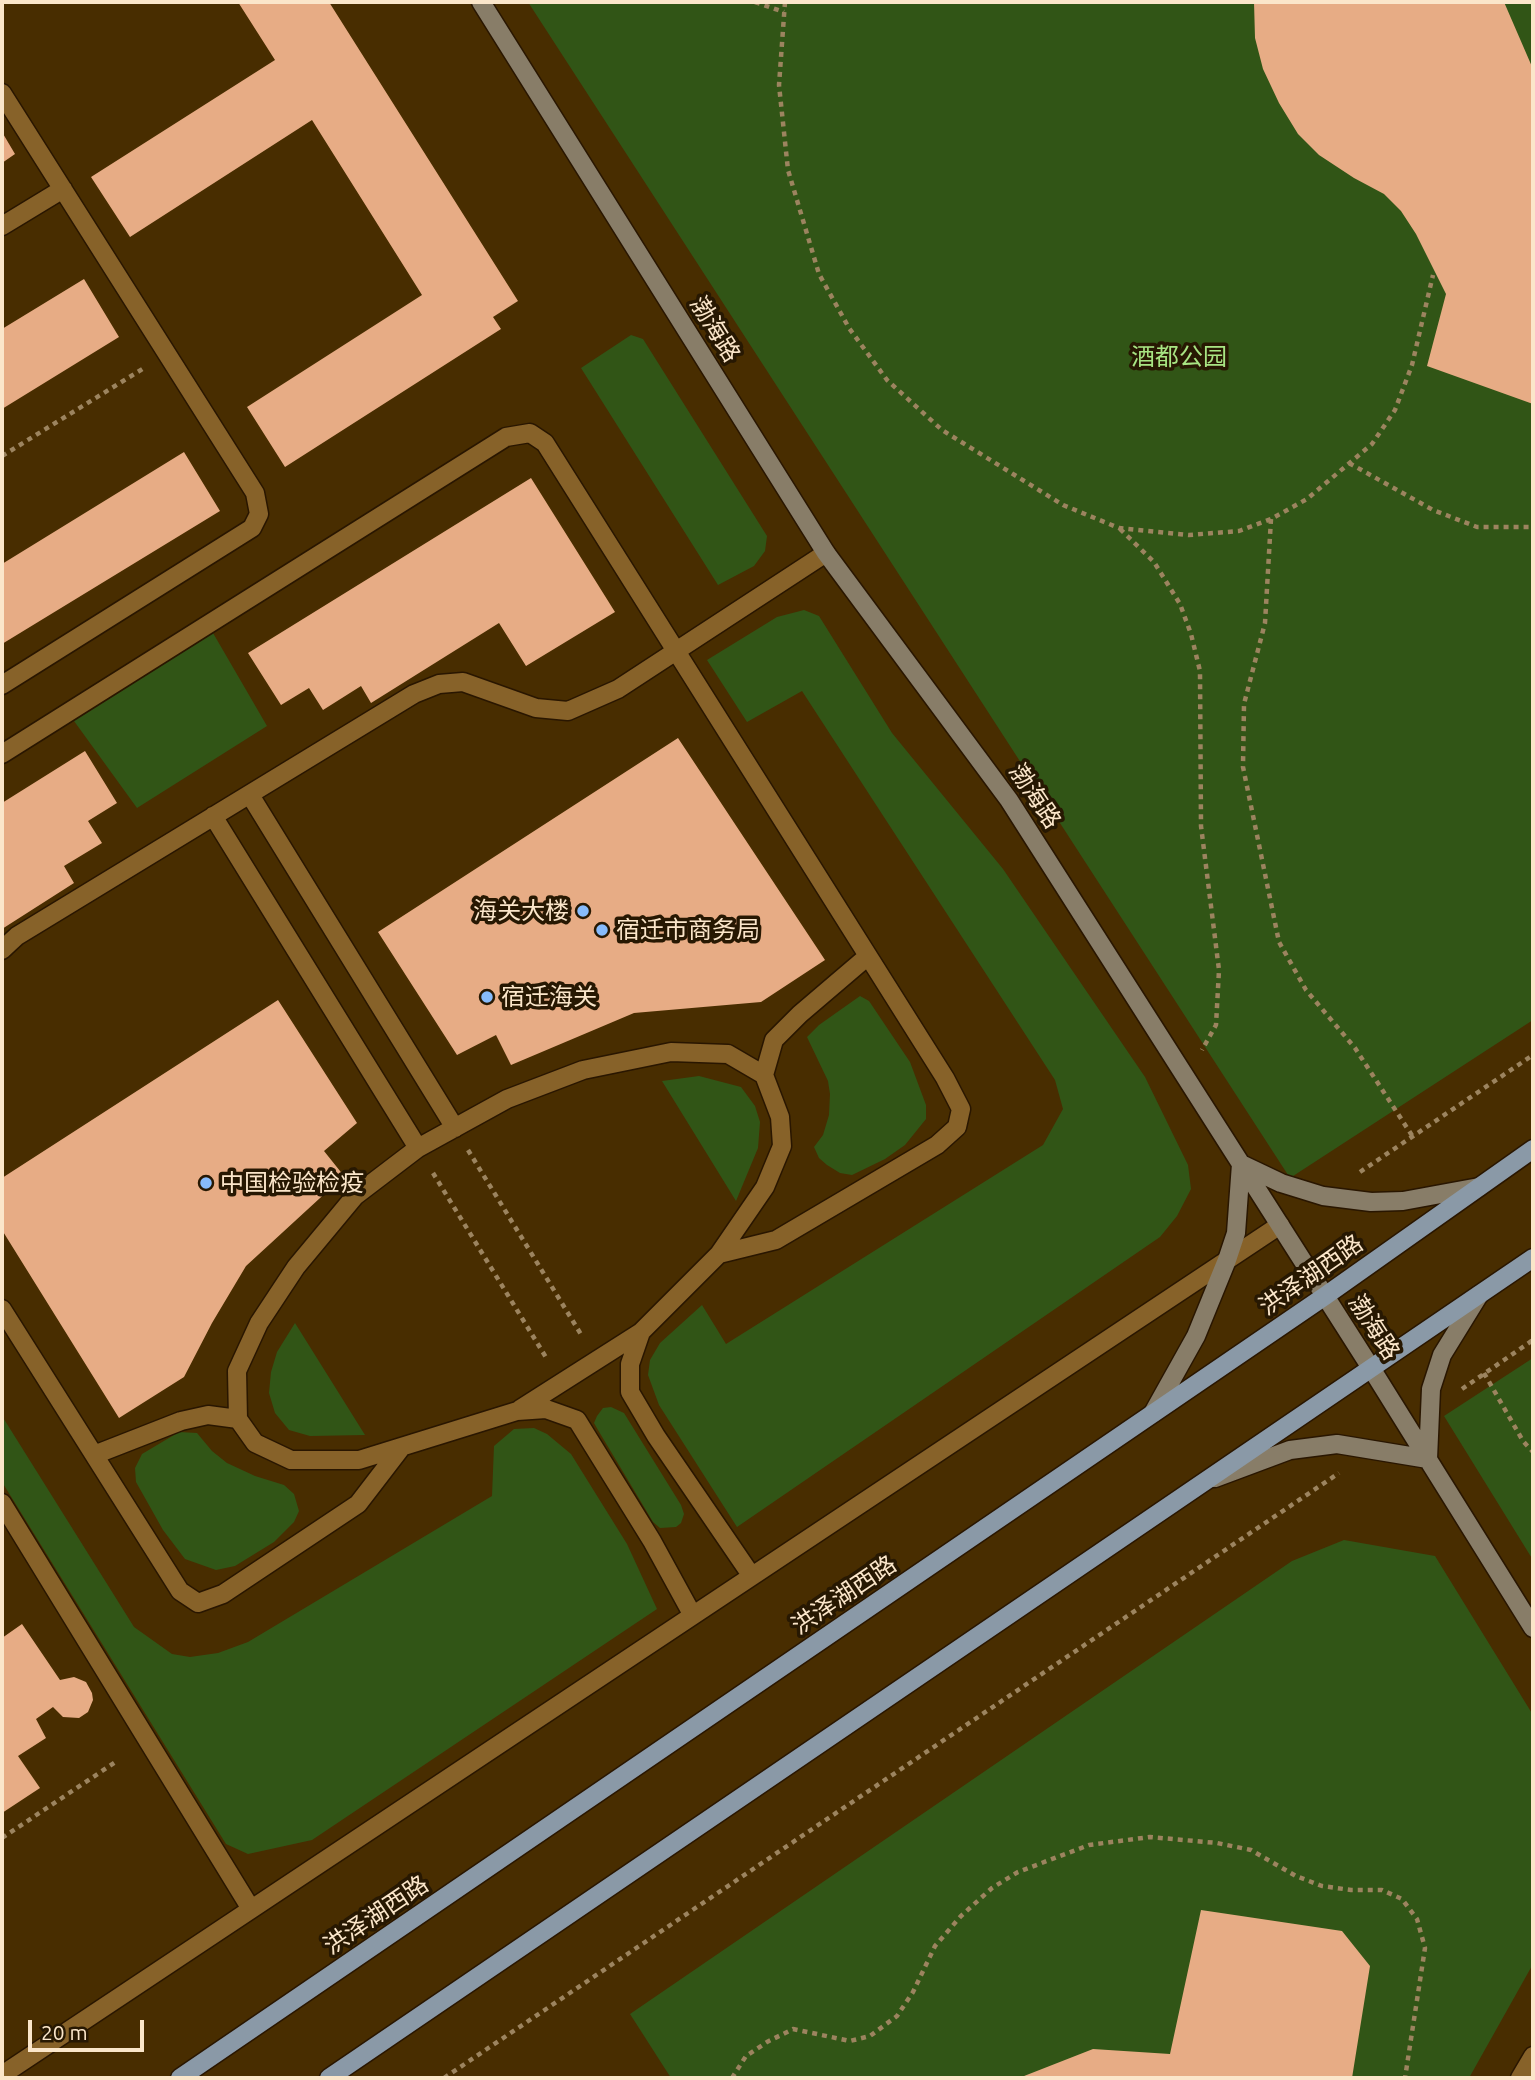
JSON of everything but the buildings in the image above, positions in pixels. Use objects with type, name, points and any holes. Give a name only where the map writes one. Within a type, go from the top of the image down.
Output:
[{"type":"main road","name":"洪泽湖西路","points":[[180,2078],[1325,1296],[1533,1149]]},
{"type":"main road","points":[[329,2078],[1533,1258]]},
{"type":"street","name":"渤海路","points":[[481,2],[827,553],[1009,800],[1280,1224],[1533,1628]]},
{"type":"street","points":[[1153,1413],[1196,1336],[1227,1260],[1236,1233],[1241,1164],[1280,1184],[1323,1196],[1371,1202],[1403,1201],[1479,1187]]},
{"type":"street","points":[[1202,1484],[1290,1450],[1337,1444],[1428,1459],[1431,1388],[1442,1355],[1479,1295]]},
{"type":"lane","points":[[2,93],[255,493],[258,514],[252,528],[2,685]]},
{"type":"lane","points":[[2,226],[63,189]]},
{"type":"lane","points":[[2,754],[506,437],[530,433],[545,443],[869,956],[945,1078],[961,1109],[957,1127],[937,1145],[776,1240],[719,1254]]},
{"type":"lane","points":[[2,950],[17,936],[414,694],[439,684],[463,682],[536,708],[568,711],[618,690],[827,553]]},
{"type":"lane","points":[[250,795],[455,1128]]},
{"type":"lane","points":[[214,816],[418,1148]]},
{"type":"lane","points":[[517,1411],[641,1332],[719,1254],[765,1187],[782,1146],[780,1116],[764,1075],[774,1040],[800,1014],[869,956]]},
{"type":"lane","points":[[692,1614],[652,1541],[577,1420],[546,1409],[517,1411],[359,1460],[291,1461],[255,1443],[238,1419],[237,1371],[259,1323],[296,1267],[355,1196],[418,1148],[507,1099],[583,1070],[671,1052],[728,1054],[764,1075]]},
{"type":"lane","points":[[2,2075],[1280,1224]]},
{"type":"lane","points":[[2,1308],[180,1591],[198,1603],[223,1594],[358,1504],[401,1448]]},
{"type":"lane","points":[[641,1332],[630,1364],[630,1392],[656,1436],[751,1576]]},
{"type":"lane","points":[[94,1455],[181,1421],[208,1415],[238,1419]]},
{"type":"lane","points":[[2,1503],[251,1909]]},
{"type":"lane","points":[[1520,2078],[1533,2056]]},
{"type":"path","points":[[755,2],[784,12]]},
{"type":"path","points":[[785,2],[779,86],[788,170],[819,274],[849,328],[887,380],[942,430],[1063,505],[1119,528],[1189,535],[1239,531],[1271,519],[1307,499],[1372,444],[1395,410],[1412,365],[1433,275]]},
{"type":"path","points":[[2,456],[167,354]]},
{"type":"path","points":[[1349,463],[1433,510],[1477,527],[1533,527]]},
{"type":"path","points":[[1271,519],[1265,623],[1244,704],[1243,767],[1279,942],[1306,990],[1355,1048],[1413,1137]]},
{"type":"path","points":[[1119,528],[1153,562],[1180,604],[1200,671],[1200,826],[1219,970],[1216,1025],[1186,1077]]},
{"type":"path","points":[[1323,1196],[1533,1055]]},
{"type":"path","points":[[455,1128],[597,1360]]},
{"type":"path","points":[[418,1148],[562,1382]]},
{"type":"path","points":[[1484,1373],[1523,1441],[1533,1452]]},
{"type":"path","points":[[443,2078],[1265,1524]]},
{"type":"path","points":[[2,1838],[117,1761]]},
{"type":"path","points":[[732,2078],[746,2056],[793,2029],[850,2040],[870,2036],[897,2016],[913,1992],[935,1946],[961,1916],[992,1888],[1018,1872],[1089,1845],[1150,1837],[1217,1843],[1251,1850],[1296,1876],[1322,1886],[1350,1890],[1382,1890],[1402,1899],[1417,1919],[1425,1948],[1405,2078]]},
{"type":"green space","name":"酒都公园","points":[[528,2],[1533,2],[1533,1020],[1290,1178]]},
{"type":"green space","points":[[631,335],[643,339],[767,536],[765,551],[754,566],[718,585],[581,368]]},
{"type":"green space","points":[[804,610],[819,616],[892,733],[1003,869],[1145,1077],[1188,1165],[1191,1189],[1177,1216],[1160,1237],[737,1527],[659,1405],[648,1375],[650,1360],[660,1343],[702,1305],[726,1344],[1043,1145],[1063,1109],[1055,1080],[802,691],[747,722],[707,660],[777,617]]},
{"type":"green space","points":[[213,633],[267,726],[137,808],[74,721]]},
{"type":"green space","points":[[860,996],[869,1001],[910,1062],[926,1105],[926,1119],[905,1145],[885,1159],[852,1175],[840,1173],[827,1165],[819,1158],[814,1147],[823,1135],[829,1115],[830,1094],[828,1081],[807,1037],[819,1025]]},
{"type":"green space","points":[[699,1076],[741,1087],[755,1106],[760,1122],[758,1148],[736,1201],[662,1081]]},
{"type":"green space","points":[[295,1323],[365,1435],[310,1436],[289,1430],[275,1413],[269,1393],[271,1372],[277,1352]]},
{"type":"green space","points":[[1533,1358],[1533,1560],[1444,1416]]},
{"type":"green space","points":[[611,1407],[624,1413],[681,1505],[684,1514],[681,1523],[676,1527],[660,1528],[653,1522],[594,1423],[603,1408]]},
{"type":"green space","points":[[2,1416],[134,1627],[172,1654],[190,1657],[218,1653],[248,1642],[492,1496],[494,1446],[514,1429],[534,1428],[547,1434],[571,1454],[627,1544],[657,1609],[312,1840],[248,1854],[226,1844],[2,1482]]},
{"type":"green space","points":[[179,1432],[197,1433],[212,1451],[227,1463],[284,1485],[294,1494],[299,1511],[294,1522],[274,1542],[235,1566],[216,1570],[185,1559],[163,1530],[136,1482],[135,1468],[142,1454]]},
{"type":"green space","points":[[1344,1540],[1435,1556],[1533,1715],[1533,1964],[1469,2078],[671,2078],[630,2014],[1292,1561]]},
{"type":"place","name":"海关大楼","points":[[583,911]]},
{"type":"place","name":"宿迁市商务局","points":[[602,930]]},
{"type":"place","name":"宿迁海关","points":[[487,997]]},
{"type":"place","name":"中国检验检疫","points":[[206,1183]]}]
